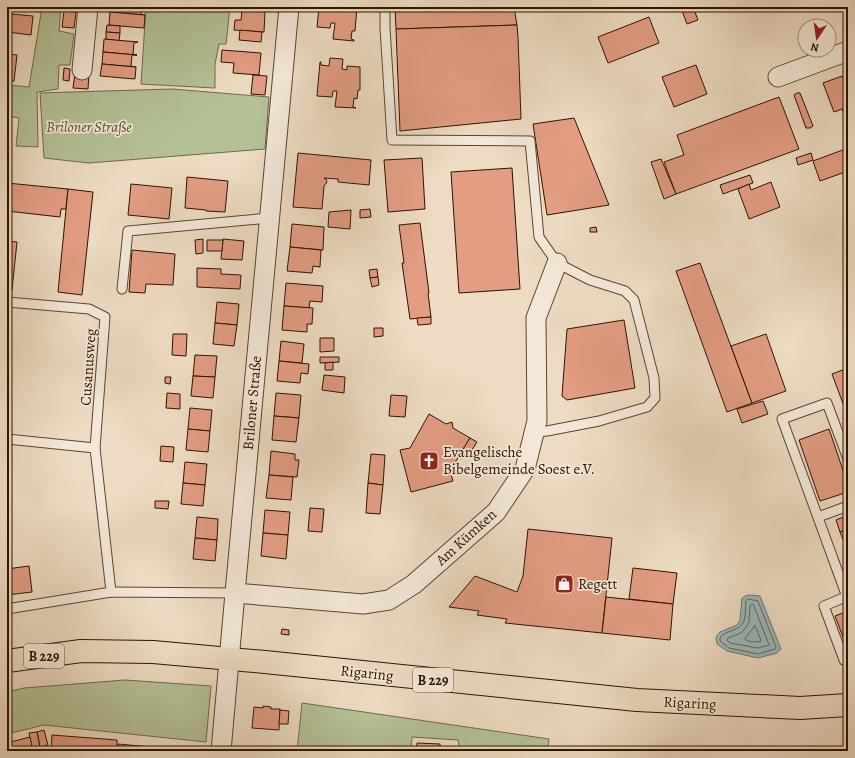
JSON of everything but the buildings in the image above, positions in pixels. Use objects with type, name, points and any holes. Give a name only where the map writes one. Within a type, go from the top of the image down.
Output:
[{"type":"main road","name":"Rigaring","points":[[7,661],[80,652],[153,652],[637,700],[800,708],[848,705]]},
{"type":"street","points":[[82,70],[88,7]]},
{"type":"street","name":"Briloner Straße","points":[[222,751],[229,659],[289,7]]},
{"type":"street","points":[[778,77],[848,51]]},
{"type":"street","name":"Am Kümken","points":[[235,593],[363,604],[389,600],[414,584],[496,512],[526,469],[537,421],[536,318],[557,263]]},
{"type":"lane","points":[[385,7],[392,140],[530,141],[539,237],[557,263],[590,280],[625,291],[634,300],[654,378],[655,398],[648,407],[600,421],[534,432]]},
{"type":"lane","points":[[122,289],[128,231],[269,218]]},
{"type":"lane","name":"Cusanusweg","points":[[7,302],[89,309],[105,317],[95,448],[110,592]]},
{"type":"lane","points":[[848,459],[827,403],[782,419],[847,597],[824,606],[844,660],[848,659]]},
{"type":"lane","points":[[7,439],[95,448]]},
{"type":"lane","points":[[818,517],[848,506]]},
{"type":"lane","points":[[7,609],[110,592],[235,593]]},
{"type":"green space","points":[[42,7],[61,7],[59,31],[74,34],[70,65],[59,65],[58,89],[37,92],[38,147],[16,146],[19,118],[7,116],[7,85],[29,87]]},
{"type":"green space","points":[[146,7],[230,7],[226,44],[219,44],[215,64],[215,88],[141,84]]},
{"type":"green space","name":"Briloner Straße","points":[[172,89],[269,97],[265,149],[89,163],[44,158],[40,93]]},
{"type":"green space","points":[[125,680],[211,686],[206,742],[44,725],[7,734],[7,692],[24,688]]},
{"type":"green space","points":[[302,703],[549,739],[548,751],[460,751],[458,740],[412,737],[411,751],[297,751]]},
{"type":"water","points":[[747,595],[760,596],[781,649],[777,653],[758,658],[727,651],[717,644],[716,637],[720,632],[737,625],[740,620],[742,598]]},
{"type":"place","name":"Evangelische Bibelgemeinde Soest e.V.","points":[[429,461]]},
{"type":"place","name":"Regett","points":[[564,584]]}]
